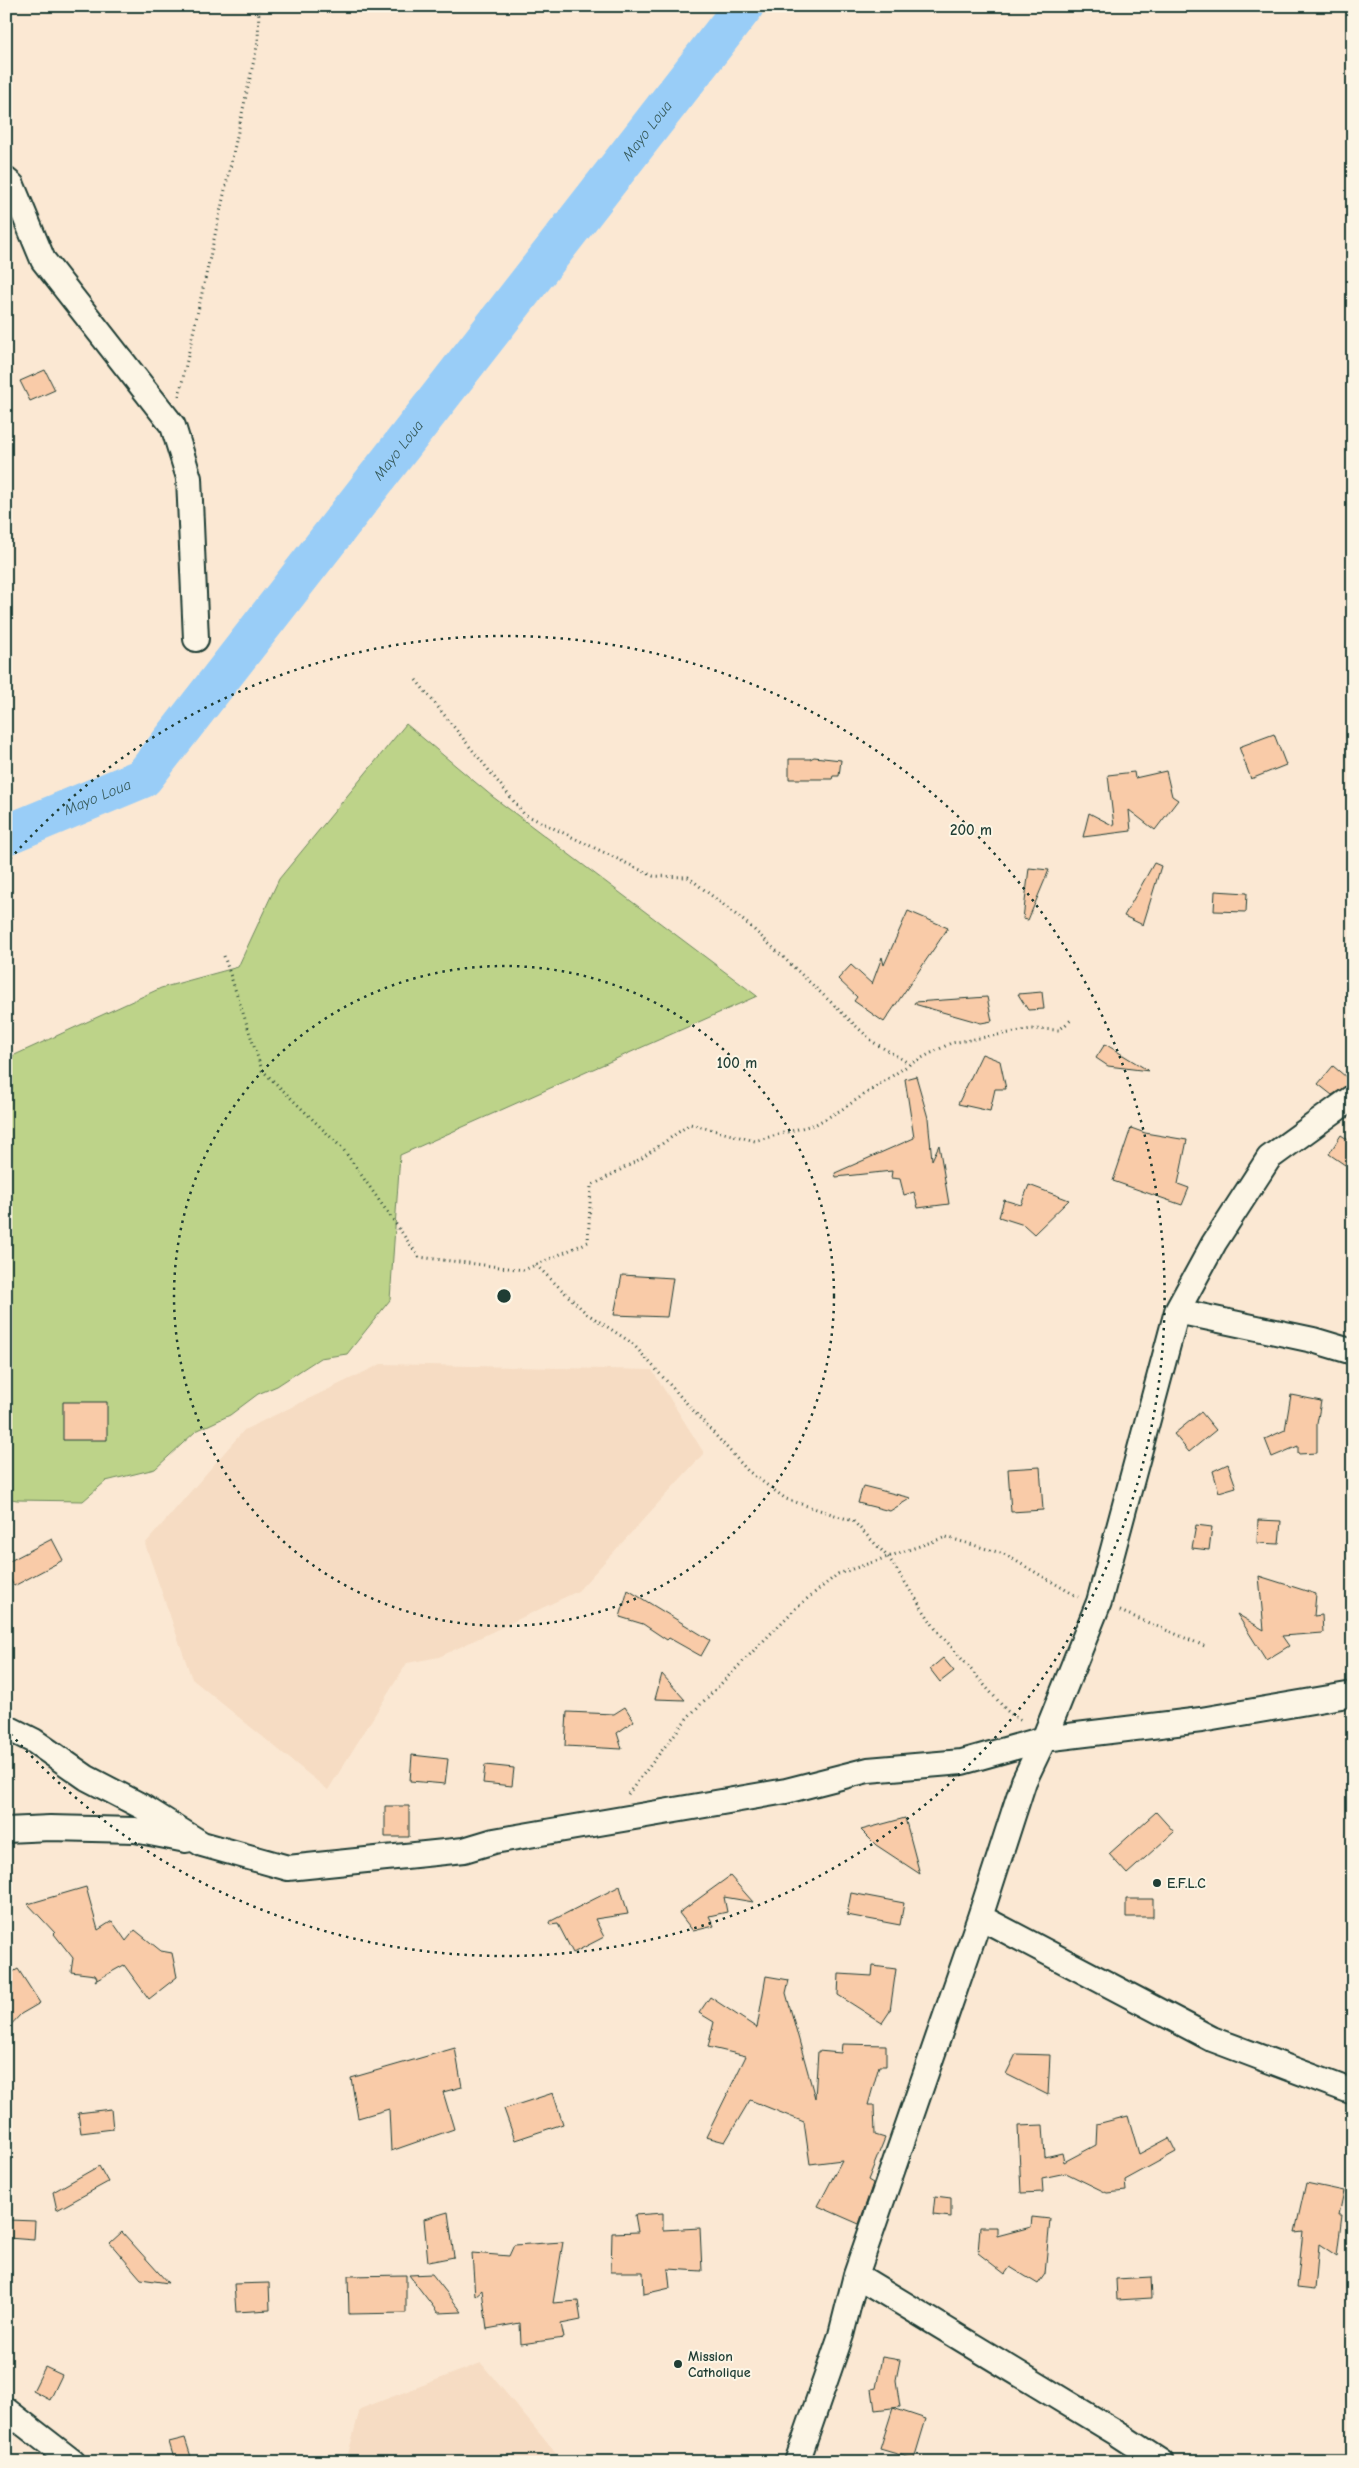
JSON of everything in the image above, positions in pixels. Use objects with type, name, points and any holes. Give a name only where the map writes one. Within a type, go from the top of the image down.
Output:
[{"type":"street","points":[[6,180],[12,185],[43,260],[172,426],[189,478],[196,639]]},
{"type":"street","points":[[797,2462],[841,2335],[856,2275],[980,1917],[1024,1780],[1044,1739],[1098,1602],[1177,1311],[1214,1243],[1269,1158],[1353,1097]]},
{"type":"street","points":[[1177,1311],[1314,1340],[1353,1352]]},
{"type":"street","points":[[6,1830],[50,1828],[135,1830],[202,1844],[288,1868],[464,1850],[494,1842],[786,1791],[868,1770],[962,1762],[1044,1739],[1201,1720],[1353,1694]]},
{"type":"street","points":[[6,1727],[34,1741],[87,1778],[143,1807],[202,1844]]},
{"type":"street","points":[[980,1917],[1212,2039],[1353,2092]]},
{"type":"street","points":[[856,2275],[1115,2432],[1161,2462]]},
{"type":"street","points":[[6,2410],[73,2462]]},
{"type":"path","points":[[172,426],[258,42],[259,6]]},
{"type":"path","points":[[416,680],[524,814],[654,876],[688,877],[749,925],[873,1042],[910,1064]]},
{"type":"path","points":[[224,956],[262,1070],[343,1149],[419,1257],[524,1270],[588,1242],[591,1186],[642,1158],[690,1124],[755,1141],[816,1124],[841,1110],[910,1064],[951,1043],[1032,1029],[1059,1030],[1071,1020]]},
{"type":"path","points":[[536,1265],[586,1313],[632,1343],[748,1472],[786,1499],[853,1522],[889,1558],[936,1628],[1006,1710],[1044,1739]]},
{"type":"path","points":[[626,1796],[688,1717],[798,1606],[838,1574],[946,1537],[1004,1554],[1074,1596],[1098,1602],[1207,1647]]},
{"type":"shaded area","points":[[381,1364],[652,1370],[704,1453],[578,1591],[439,1657],[407,1663],[328,1790],[192,1679],[145,1544],[244,1430]]},
{"type":"shaded area","points":[[481,2363],[563,2462],[346,2462],[360,2409]]},
{"type":"green space","points":[[406,724],[493,797],[757,996],[400,1155],[390,1300],[347,1354],[320,1358],[277,1386],[258,1394],[230,1415],[196,1431],[155,1469],[106,1481],[83,1501],[17,1500],[6,1498],[6,1059],[161,988],[238,967],[279,879]]},
{"type":"building","points":[[45,370],[55,390],[30,401],[20,381]]},
{"type":"building","points":[[1274,734],[1286,765],[1251,779],[1239,747]]},
{"type":"building","points":[[814,757],[841,760],[839,776],[833,776],[832,779],[789,779],[789,759],[810,759]]},
{"type":"building","points":[[1166,771],[1172,796],[1178,800],[1155,830],[1129,810],[1131,831],[1083,837],[1089,813],[1114,826],[1108,775],[1134,772],[1135,778]]},
{"type":"building","points":[[1154,863],[1161,866],[1143,925],[1124,916]]},
{"type":"building","points":[[1029,868],[1049,870],[1028,920],[1023,919]]},
{"type":"building","points":[[1215,891],[1247,893],[1246,912],[1214,911]]},
{"type":"building","points":[[908,911],[948,928],[884,1022],[854,1001],[857,997],[838,979],[851,965],[872,984],[882,957],[884,965]]},
{"type":"building","points":[[1042,992],[1044,1009],[1028,1010],[1018,994]]},
{"type":"building","points":[[987,997],[992,1021],[981,1023],[914,1004],[915,1002]]},
{"type":"building","points":[[1105,1044],[1149,1071],[1108,1066],[1096,1058]]},
{"type":"building","points":[[982,1054],[1000,1061],[1006,1089],[995,1089],[990,1111],[958,1104]]},
{"type":"building","points":[[1333,1066],[1352,1082],[1332,1095],[1318,1084]]},
{"type":"building","points":[[916,1076],[928,1118],[932,1160],[939,1145],[949,1204],[918,1208],[914,1192],[904,1195],[900,1179],[891,1178],[892,1171],[836,1177],[835,1173],[914,1138],[905,1079]]},
{"type":"building","points":[[1131,1128],[1145,1133],[1187,1140],[1178,1184],[1189,1188],[1182,1205],[1113,1181]]},
{"type":"building","points":[[1341,1135],[1353,1143],[1353,1153],[1345,1165],[1329,1154]]},
{"type":"building","points":[[1029,1185],[1069,1200],[1034,1234],[1024,1225],[999,1217],[1004,1200],[1021,1205]]},
{"type":"building","points":[[622,1275],[673,1278],[667,1317],[614,1315]]},
{"type":"building","points":[[1291,1395],[1321,1401],[1317,1424],[1317,1453],[1298,1454],[1298,1446],[1272,1457],[1265,1439],[1285,1430]]},
{"type":"building","points":[[63,1402],[107,1402],[107,1440],[63,1440]]},
{"type":"building","points":[[1201,1412],[1216,1430],[1189,1452],[1174,1434]]},
{"type":"building","points":[[1228,1464],[1236,1487],[1219,1492],[1213,1471]]},
{"type":"building","points":[[1040,1467],[1043,1510],[1011,1512],[1008,1469]]},
{"type":"building","points":[[863,1486],[911,1498],[890,1511],[858,1503]]},
{"type":"building","points":[[1258,1520],[1281,1521],[1279,1544],[1257,1543]]},
{"type":"building","points":[[1196,1525],[1212,1527],[1209,1550],[1192,1548]]},
{"type":"building","points":[[52,1539],[63,1560],[14,1586],[6,1572],[6,1563]]},
{"type":"building","points":[[1259,1576],[1316,1594],[1314,1616],[1322,1615],[1323,1633],[1282,1636],[1289,1646],[1266,1660],[1237,1614],[1264,1630]]},
{"type":"building","points":[[628,1590],[710,1640],[701,1656],[669,1638],[667,1640],[643,1624],[620,1617]]},
{"type":"building","points":[[943,1658],[954,1671],[940,1682],[930,1669]]},
{"type":"building","points":[[662,1674],[685,1700],[655,1699]]},
{"type":"building","points":[[625,1707],[634,1721],[617,1733],[622,1749],[565,1746],[567,1712],[614,1714]]},
{"type":"building","points":[[412,1755],[448,1759],[445,1784],[410,1781]]},
{"type":"building","points":[[485,1765],[514,1768],[512,1786],[483,1783]]},
{"type":"building","points":[[385,1806],[409,1806],[409,1837],[385,1837]]},
{"type":"building","points":[[1156,1812],[1174,1832],[1127,1874],[1109,1854]]},
{"type":"building","points":[[905,1818],[920,1874],[876,1845],[861,1830]]},
{"type":"building","points":[[730,1876],[753,1902],[724,1897],[727,1912],[709,1916],[714,1926],[693,1931],[679,1913]]},
{"type":"building","points":[[620,1886],[628,1914],[595,1919],[604,1937],[573,1953],[558,1924],[550,1925],[549,1922]]},
{"type":"building","points":[[86,1887],[98,1930],[112,1921],[126,1941],[135,1930],[161,1951],[172,1953],[177,1977],[149,1999],[124,1965],[95,1981],[97,1978],[95,1975],[71,1972],[73,1958],[55,1933],[28,1904]]},
{"type":"building","points":[[851,1893],[904,1903],[900,1925],[847,1915]]},
{"type":"building","points":[[1126,1899],[1153,1899],[1153,1917],[1126,1917]]},
{"type":"building","points":[[873,1966],[896,1969],[890,2011],[882,2023],[838,1995],[839,1974],[872,1976]]},
{"type":"building","points":[[18,1969],[40,2003],[21,2014],[6,2030],[6,1976]]},
{"type":"building","points":[[766,1976],[789,1980],[786,1993],[815,2098],[818,2051],[841,2053],[842,2044],[886,2045],[886,2066],[879,2066],[868,2105],[874,2105],[875,2135],[885,2138],[868,2180],[873,2183],[859,2224],[818,2206],[842,2160],[810,2164],[804,2122],[750,2100],[725,2142],[706,2137],[746,2056],[708,2047],[714,2022],[699,2013],[710,1997],[757,2028]]},
{"type":"building","points":[[455,2048],[462,2087],[443,2092],[454,2129],[391,2151],[389,2109],[358,2118],[351,2078]]},
{"type":"building","points":[[1016,2054],[1050,2055],[1048,2095],[1006,2074]]},
{"type":"building","points":[[553,2093],[563,2124],[515,2140],[504,2109]]},
{"type":"building","points":[[111,2109],[113,2129],[81,2133],[78,2113]]},
{"type":"building","points":[[1128,2116],[1139,2154],[1169,2138],[1176,2152],[1125,2180],[1126,2191],[1107,2193],[1066,2173],[1042,2178],[1043,2192],[1021,2193],[1018,2126],[1043,2125],[1045,2157],[1062,2153],[1064,2162],[1096,2145],[1097,2124]]},
{"type":"building","points":[[99,2166],[108,2182],[57,2210],[53,2192]]},
{"type":"building","points":[[1306,2183],[1344,2191],[1339,2215],[1342,2215],[1337,2256],[1319,2244],[1315,2290],[1297,2288],[1303,2231],[1295,2232]]},
{"type":"building","points":[[935,2196],[951,2198],[951,2217],[933,2215]]},
{"type":"building","points":[[448,2212],[454,2257],[428,2262],[424,2219]]},
{"type":"building","points":[[663,2213],[663,2230],[700,2228],[702,2271],[668,2269],[670,2288],[644,2294],[643,2272],[611,2272],[612,2233],[638,2232],[635,2215]]},
{"type":"building","points":[[1032,2217],[1050,2219],[1045,2274],[1038,2284],[1010,2267],[1005,2274],[978,2253],[980,2227],[997,2227],[997,2236],[1031,2227]]},
{"type":"building","points":[[9,2220],[35,2221],[34,2240],[8,2238]]},
{"type":"building","points":[[122,2232],[168,2283],[141,2279],[110,2243]]},
{"type":"building","points":[[563,2242],[553,2303],[578,2301],[581,2320],[561,2324],[564,2338],[521,2344],[520,2323],[487,2329],[482,2290],[475,2296],[472,2253],[509,2256],[514,2245]]},
{"type":"building","points":[[432,2274],[462,2312],[438,2313],[409,2275]]},
{"type":"building","points":[[406,2275],[406,2313],[349,2314],[348,2276]]},
{"type":"building","points":[[1151,2277],[1152,2298],[1117,2300],[1116,2279]]},
{"type":"building","points":[[269,2283],[270,2310],[236,2312],[234,2284]]},
{"type":"building","points":[[882,2357],[900,2360],[896,2380],[900,2407],[875,2410],[872,2389],[876,2388]]},
{"type":"building","points":[[45,2367],[62,2375],[50,2400],[33,2391]]},
{"type":"building","points":[[893,2408],[926,2419],[914,2459],[880,2449]]},
{"type":"building","points":[[185,2438],[191,2457],[175,2462],[169,2442]]},
{"type":"waterway","name":"Mayo Loua","points":[[6,835],[143,778],[744,6]]},
{"type":"place","name":"E.F.L.C","points":[[1157,1883]]},
{"type":"place","name":"Mission Catholique","points":[[678,2364]]}]
